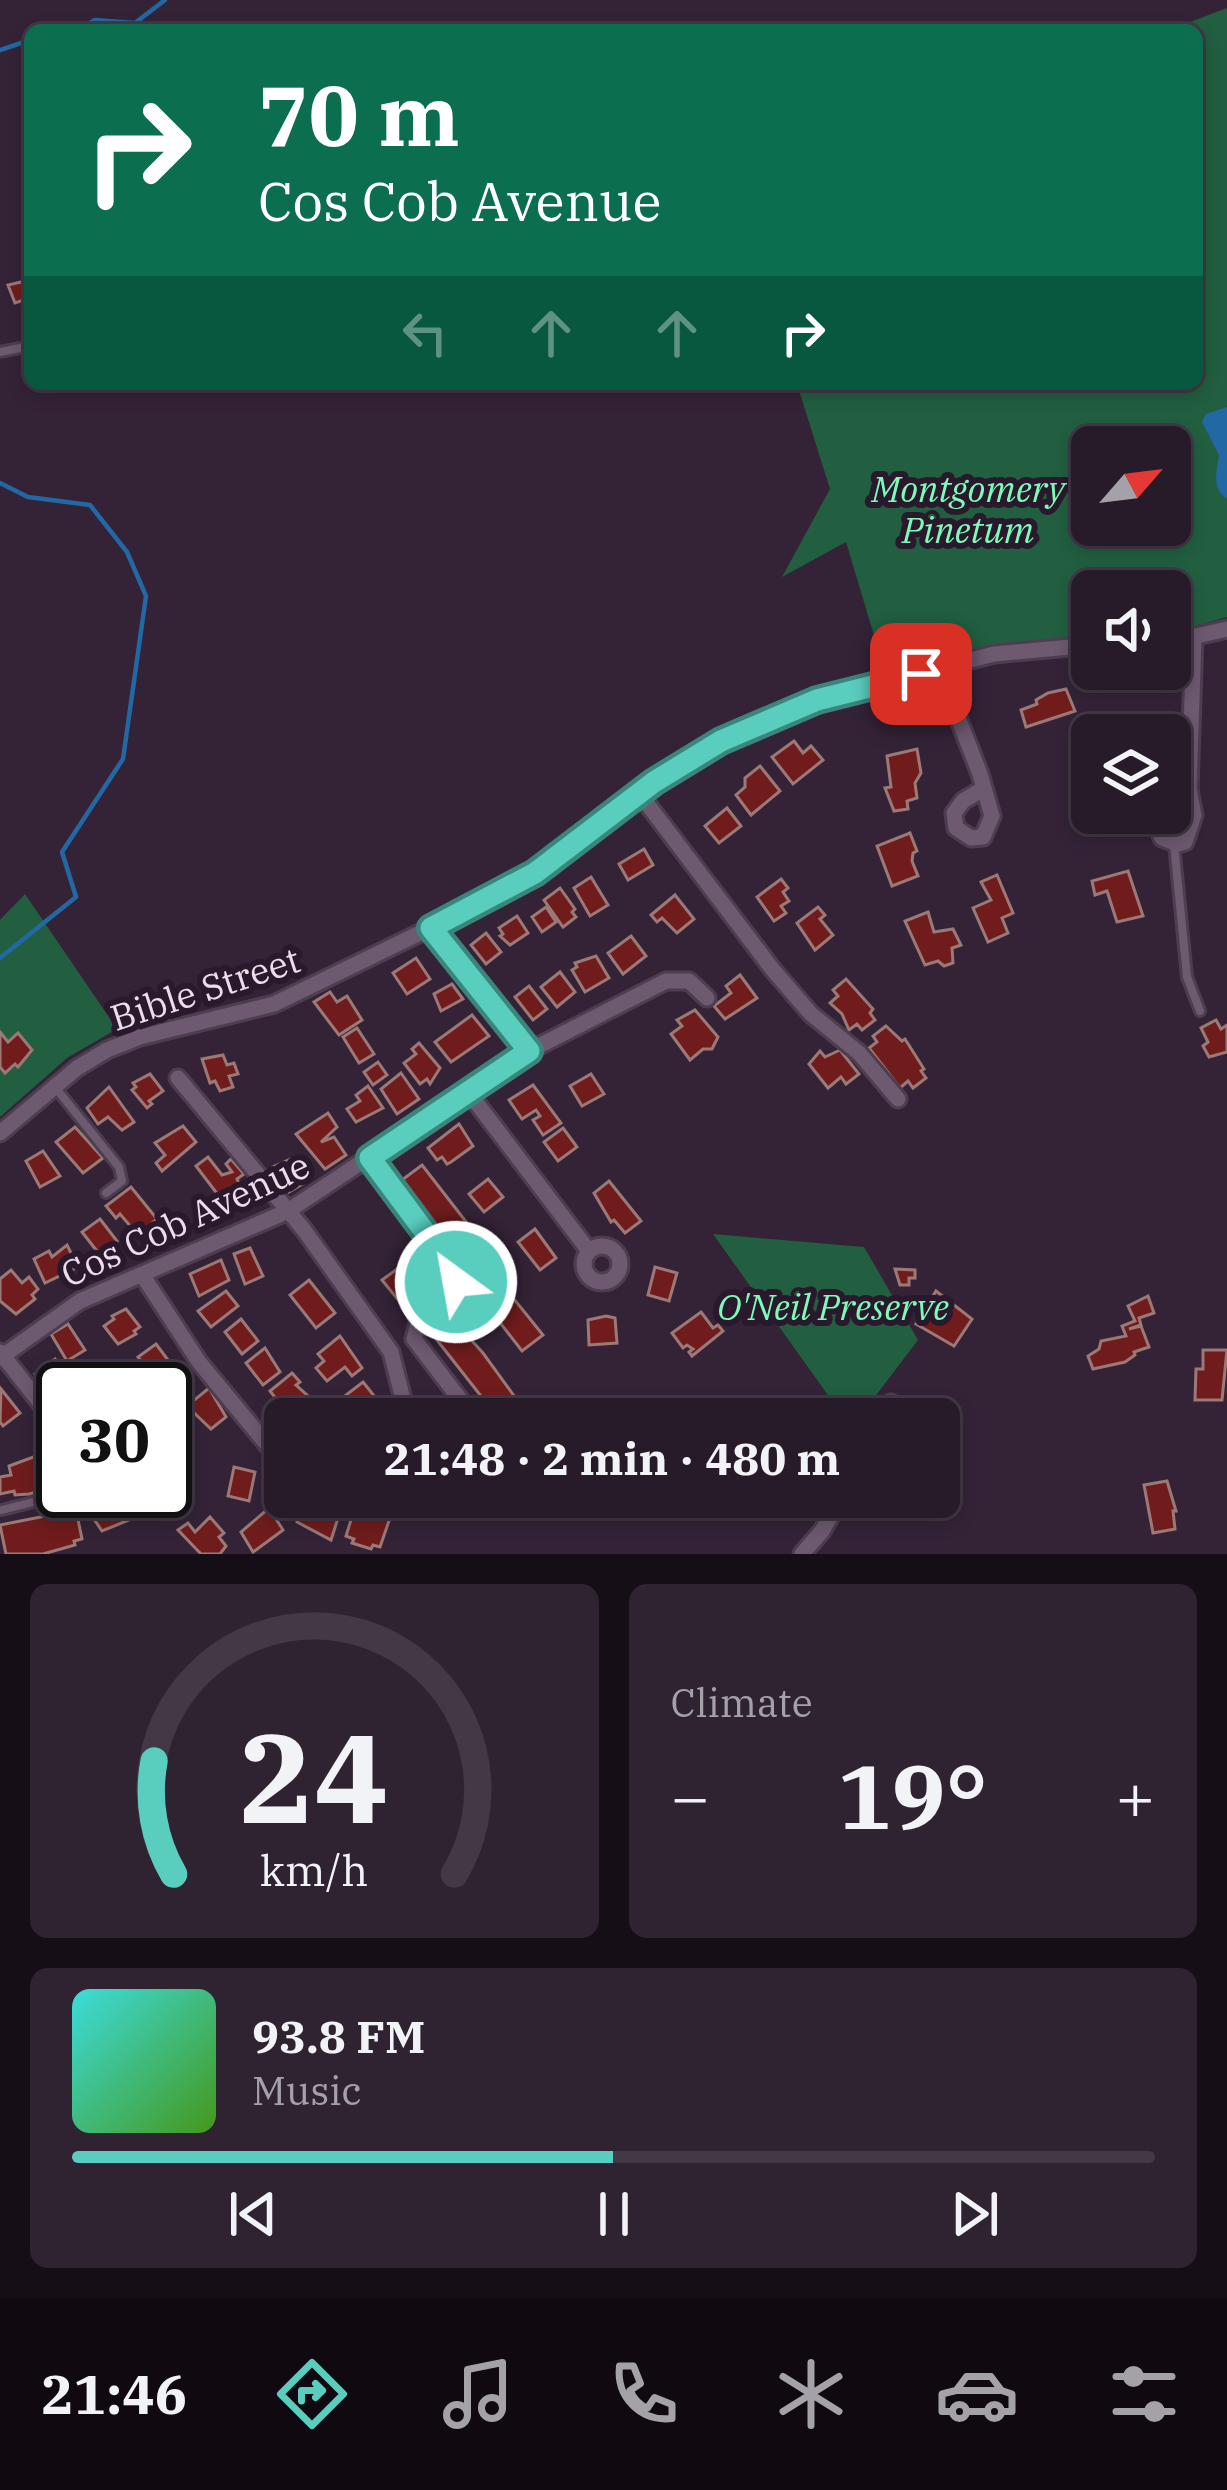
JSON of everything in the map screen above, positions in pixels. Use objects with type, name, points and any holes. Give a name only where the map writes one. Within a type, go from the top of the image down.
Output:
[{"type":"street","points":[[1191,638],[1227,629]]},
{"type":"street","points":[[1191,729],[1194,638]]},
{"type":"street","name":"Bible Street","points":[[0,1133],[54,1086],[106,1050],[274,1004],[535,873],[638,793],[704,751],[776,714],[994,654],[1071,647]]},
{"type":"street","points":[[939,669],[980,773],[982,790]]},
{"type":"street","points":[[638,793],[811,1015],[859,1053],[898,1100]]},
{"type":"street","points":[[1162,834],[1174,843],[1185,842],[1189,834]]},
{"type":"street","points":[[431,928],[529,1051]]},
{"type":"street","name":"Cos Cob Avenue","points":[[1,1355],[60,1312],[288,1211],[529,1051],[666,981],[689,981],[707,998]]},
{"type":"street","points":[[178,1078],[288,1211],[392,1352],[402,1398]]},
{"type":"street","points":[[469,1094],[589,1251]]},
{"type":"street","points":[[370,1158],[457,1275],[456,1282],[422,1306],[414,1339],[459,1398]]},
{"type":"street","points":[[143,1276],[200,1362],[264,1440]]},
{"type":"street","points":[[1,1355],[36,1398]]},
{"type":"street","points":[[802,1554],[830,1518]]},
{"type":"lane","points":[[1174,843],[1187,977],[1200,1011]]},
{"type":"lane","points":[[54,1086],[118,1167],[122,1180],[106,1192]]},
{"type":"lane","points":[[2,1510],[36,1501]]},
{"type":"green space","name":"Montgomery Pinetum","points":[[1227,8],[1227,617],[1191,627],[1191,570],[1071,570],[1071,643],[888,682],[846,542],[782,577],[830,489],[799,390],[1203,390],[1203,24],[1185,24]]},
{"type":"green space","points":[[25,894],[117,1029],[67,1058],[0,1117],[0,920]]},
{"type":"green space","name":"O'Neil Preserve","points":[[713,1234],[864,1247],[918,1340],[874,1398],[830,1398]]},
{"type":"water","points":[[1227,407],[1227,499],[1217,484],[1219,455],[1202,422],[1206,414]]},
{"type":"building","points":[[24,281],[24,300],[15,303],[8,285]]},
{"type":"building","points":[[1066,689],[1075,711],[1026,727],[1021,710],[1048,693]]},
{"type":"building","points":[[794,741],[803,753],[811,746],[823,760],[793,784],[772,757]]},
{"type":"building","points":[[917,749],[921,773],[915,783],[917,798],[907,801],[908,809],[894,811],[885,788],[891,787],[887,756]]},
{"type":"building","points":[[760,766],[780,791],[751,815],[736,795],[745,787],[745,778]]},
{"type":"building","points":[[727,808],[741,826],[719,843],[705,826]]},
{"type":"building","points":[[910,833],[918,876],[892,886],[877,846]]},
{"type":"building","points":[[644,849],[653,865],[628,880],[619,864]]},
{"type":"building","points":[[1128,871],[1143,916],[1117,922],[1107,891],[1095,895],[1092,881]]},
{"type":"building","points":[[997,875],[1013,913],[1002,918],[1008,933],[988,942],[973,908],[991,900],[981,882]]},
{"type":"building","points":[[591,877],[608,905],[590,916],[574,888]]},
{"type":"building","points":[[781,879],[789,901],[781,906],[786,913],[774,921],[757,897]]},
{"type":"building","points":[[560,888],[576,917],[563,927],[544,900]]},
{"type":"building","points":[[675,895],[694,919],[677,933],[662,918],[657,922],[651,915]]},
{"type":"building","points":[[546,907],[556,922],[542,932],[532,917]]},
{"type":"building","points":[[818,907],[825,915],[820,919],[833,935],[815,950],[797,923]]},
{"type":"building","points":[[928,912],[934,932],[953,929],[961,945],[952,948],[953,963],[925,965],[905,921]]},
{"type":"building","points":[[517,916],[528,933],[510,945],[499,928]]},
{"type":"building","points":[[486,933],[501,952],[486,964],[471,945]]},
{"type":"building","points":[[631,936],[646,956],[623,974],[608,953]]},
{"type":"building","points":[[596,956],[609,978],[585,992],[572,970],[575,963]]},
{"type":"building","points":[[416,958],[430,979],[407,994],[393,973]]},
{"type":"building","points":[[560,972],[575,992],[557,1007],[541,987]]},
{"type":"building","points":[[740,975],[757,998],[725,1019],[714,1006],[731,993],[726,986]]},
{"type":"building","points":[[846,979],[873,1009],[870,1013],[875,1020],[862,1030],[857,1024],[849,1030],[830,1003],[838,996],[833,990]]},
{"type":"building","points":[[452,984],[463,999],[441,1011],[434,994]]},
{"type":"building","points":[[529,986],[547,1009],[533,1020],[515,997]]},
{"type":"building","points":[[330,992],[337,1002],[347,996],[362,1020],[339,1035],[314,1002]]},
{"type":"building","points":[[695,1010],[718,1037],[712,1049],[703,1049],[690,1060],[671,1034],[682,1026],[677,1020]]},
{"type":"building","points":[[472,1015],[489,1036],[451,1062],[435,1042]]},
{"type":"building","points":[[1216,1020],[1221,1029],[1227,1025],[1227,1052],[1209,1057],[1201,1028]]},
{"type":"building","points":[[886,1026],[905,1039],[924,1069],[926,1078],[913,1088],[908,1081],[900,1088],[869,1048],[877,1042],[873,1036]]},
{"type":"building","points":[[357,1028],[374,1054],[359,1063],[343,1037]]},
{"type":"building","points":[[0,1032],[8,1042],[18,1033],[32,1050],[18,1067],[15,1064],[5,1073],[0,1067]]},
{"type":"building","points":[[419,1043],[440,1068],[430,1084],[427,1079],[420,1084],[404,1063],[416,1054],[412,1049]]},
{"type":"building","points":[[840,1050],[859,1074],[846,1084],[841,1077],[828,1088],[809,1064],[820,1051],[825,1057]]},
{"type":"building","points":[[223,1055],[227,1065],[234,1063],[238,1074],[229,1076],[233,1087],[220,1091],[215,1081],[210,1083],[202,1059]]},
{"type":"building","points":[[378,1062],[387,1075],[373,1085],[364,1072]]},
{"type":"building","points":[[401,1073],[419,1099],[397,1114],[381,1089]]},
{"type":"building","points":[[150,1074],[163,1091],[147,1108],[132,1090],[133,1083]]},
{"type":"building","points":[[591,1074],[604,1094],[582,1106],[570,1086]]},
{"type":"building","points":[[533,1085],[561,1123],[543,1135],[533,1120],[540,1116],[536,1110],[522,1119],[509,1100]]},
{"type":"building","points":[[368,1086],[383,1108],[356,1122],[347,1109],[360,1101],[356,1095]]},
{"type":"building","points":[[109,1087],[134,1122],[122,1130],[108,1117],[98,1124],[87,1108]]},
{"type":"building","points":[[328,1113],[337,1127],[321,1142],[334,1137],[346,1155],[325,1169],[296,1134]]},
{"type":"building","points":[[459,1124],[473,1146],[447,1164],[442,1157],[437,1160],[428,1148]]},
{"type":"building","points":[[183,1126],[196,1142],[162,1171],[156,1163],[165,1155],[155,1143]]},
{"type":"building","points":[[75,1127],[103,1158],[83,1173],[56,1142]]},
{"type":"building","points":[[563,1128],[577,1147],[558,1161],[544,1142]]},
{"type":"building","points":[[43,1151],[60,1176],[40,1187],[26,1161]]},
{"type":"building","points":[[208,1157],[222,1175],[232,1172],[226,1164],[231,1159],[244,1174],[237,1179],[245,1197],[228,1208],[196,1166]]},
{"type":"building","points":[[291,1159],[306,1182],[289,1192],[273,1167]]},
{"type":"building","points":[[422,1165],[488,1250],[469,1265],[402,1180]]},
{"type":"building","points":[[488,1179],[503,1197],[484,1212],[469,1194]]},
{"type":"building","points":[[609,1181],[641,1221],[625,1233],[611,1222],[594,1193]]},
{"type":"building","points":[[131,1187],[157,1219],[138,1235],[106,1206]]},
{"type":"building","points":[[100,1219],[117,1241],[100,1255],[82,1232]]},
{"type":"building","points":[[535,1229],[556,1258],[540,1270],[518,1242]]},
{"type":"building","points":[[67,1245],[78,1267],[45,1283],[34,1259],[49,1251],[52,1257]]},
{"type":"building","points":[[250,1248],[263,1276],[245,1284],[234,1254]]},
{"type":"building","points":[[415,1256],[431,1276],[399,1301],[382,1280]]},
{"type":"building","points":[[221,1260],[229,1280],[199,1296],[190,1274]]},
{"type":"building","points":[[655,1267],[677,1273],[669,1301],[648,1295]]},
{"type":"building","points":[[895,1269],[915,1270],[915,1278],[909,1278],[909,1285],[900,1285]]},
{"type":"building","points":[[11,1270],[22,1283],[29,1277],[38,1289],[32,1295],[35,1299],[16,1314],[0,1301],[0,1279]]},
{"type":"building","points":[[309,1280],[335,1313],[316,1328],[290,1295]]},
{"type":"building","points":[[501,1283],[543,1335],[522,1351],[481,1298]]},
{"type":"building","points":[[226,1291],[238,1306],[211,1327],[198,1311]]},
{"type":"building","points":[[936,1291],[972,1319],[954,1346],[916,1324]]},
{"type":"building","points":[[1148,1296],[1154,1313],[1139,1318],[1141,1325],[1129,1329],[1141,1326],[1149,1347],[1134,1352],[1125,1362],[1093,1369],[1088,1356],[1099,1349],[1101,1341],[1126,1336],[1122,1326],[1135,1321],[1128,1306]]},
{"type":"building","points":[[126,1309],[140,1327],[118,1344],[104,1326]]},
{"type":"building","points":[[701,1312],[713,1328],[718,1325],[723,1331],[692,1356],[693,1349],[683,1348],[672,1333]]},
{"type":"building","points":[[615,1318],[617,1343],[589,1345],[588,1320]]},
{"type":"building","points":[[241,1319],[258,1341],[242,1354],[225,1332]]},
{"type":"building","points":[[453,1320],[516,1398],[482,1398],[433,1335]]},
{"type":"building","points":[[68,1324],[85,1350],[67,1361],[51,1334]]},
{"type":"building","points":[[340,1336],[362,1368],[352,1376],[345,1367],[327,1381],[316,1368],[324,1361],[318,1354]]},
{"type":"building","points":[[156,1344],[170,1362],[142,1362],[138,1357]]},
{"type":"building","points":[[265,1348],[280,1372],[263,1385],[246,1363]]},
{"type":"building","points":[[1203,1350],[1227,1350],[1222,1400],[1195,1400],[1196,1369],[1203,1369]]},
{"type":"building","points":[[292,1373],[300,1382],[296,1385],[310,1398],[276,1398],[270,1391]]},
{"type":"building","points":[[363,1382],[376,1398],[348,1398]]},
{"type":"building","points":[[209,1388],[226,1417],[211,1429],[192,1411],[192,1402]]},
{"type":"building","points":[[1,1389],[20,1413],[3,1426],[0,1422]]},
{"type":"building","points":[[36,1456],[36,1492],[0,1494],[0,1477],[11,1475],[9,1466]]},
{"type":"building","points":[[234,1467],[255,1472],[249,1501],[228,1496]]},
{"type":"building","points":[[1167,1481],[1176,1511],[1175,1529],[1153,1533],[1144,1485]]},
{"type":"building","points":[[264,1512],[264,1518],[275,1518],[283,1530],[253,1552],[241,1532]]},
{"type":"building","points":[[210,1517],[224,1533],[219,1537],[226,1546],[220,1554],[201,1554],[178,1530],[188,1523],[195,1532]]},
{"type":"building","points":[[36,1518],[78,1518],[82,1539],[43,1554],[6,1554],[0,1525]]},
{"type":"building","points":[[93,1518],[131,1518],[129,1520],[102,1531]]},
{"type":"building","points":[[298,1518],[338,1518],[331,1540],[297,1522]]},
{"type":"building","points":[[352,1518],[390,1518],[380,1547],[352,1543],[354,1539],[346,1536]]},
{"type":"waterway","points":[[88,24],[95,20],[135,23],[165,0]]},
{"type":"waterway","points":[[0,50],[24,42]]},
{"type":"waterway","points":[[0,483],[28,497],[90,505],[127,552],[146,596],[123,759],[62,852],[76,897],[0,958]]},
{"type":"route","points":[[456,1282],[457,1275],[370,1158],[529,1051],[431,928],[535,873],[654,782],[721,741],[791,708],[921,674]]}]
